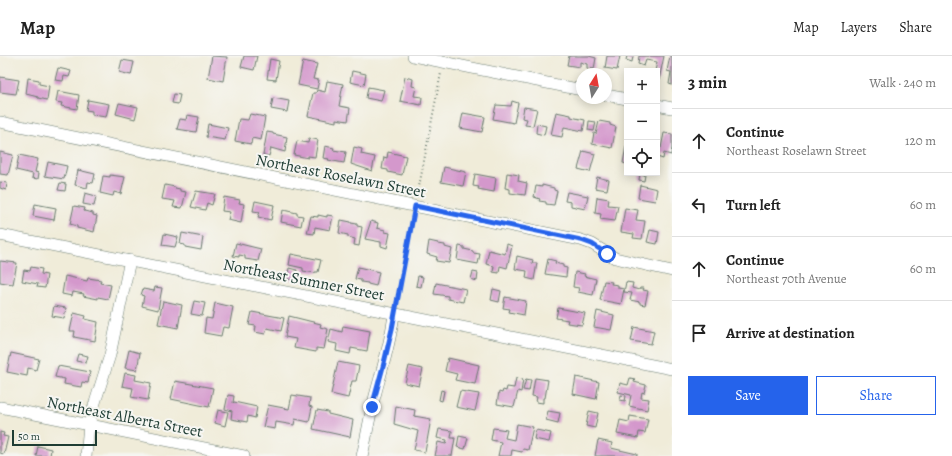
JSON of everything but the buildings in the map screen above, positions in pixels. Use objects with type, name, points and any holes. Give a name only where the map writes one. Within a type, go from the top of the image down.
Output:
[{"type":"street","points":[[413,56],[576,89]]},
{"type":"street","points":[[612,96],[624,98]]},
{"type":"street","points":[[660,106],[672,108]]},
{"type":"street","name":"Northeast Roselawn Street","points":[[0,122],[581,240],[592,244],[615,258],[672,271]]},
{"type":"street","name":"Northeast Sumner Street","points":[[0,235],[672,369]]},
{"type":"street","points":[[86,456],[89,425],[110,355],[130,260]]},
{"type":"street","points":[[362,456],[375,393],[389,343],[394,314]]},
{"type":"street","name":"Northeast Alberta Street","points":[[0,407],[244,456]]},
{"type":"path","points":[[394,314],[443,62]]},
{"type":"route","points":[[372,407],[392,329],[415,206],[581,240],[592,244],[607,254]]}]
